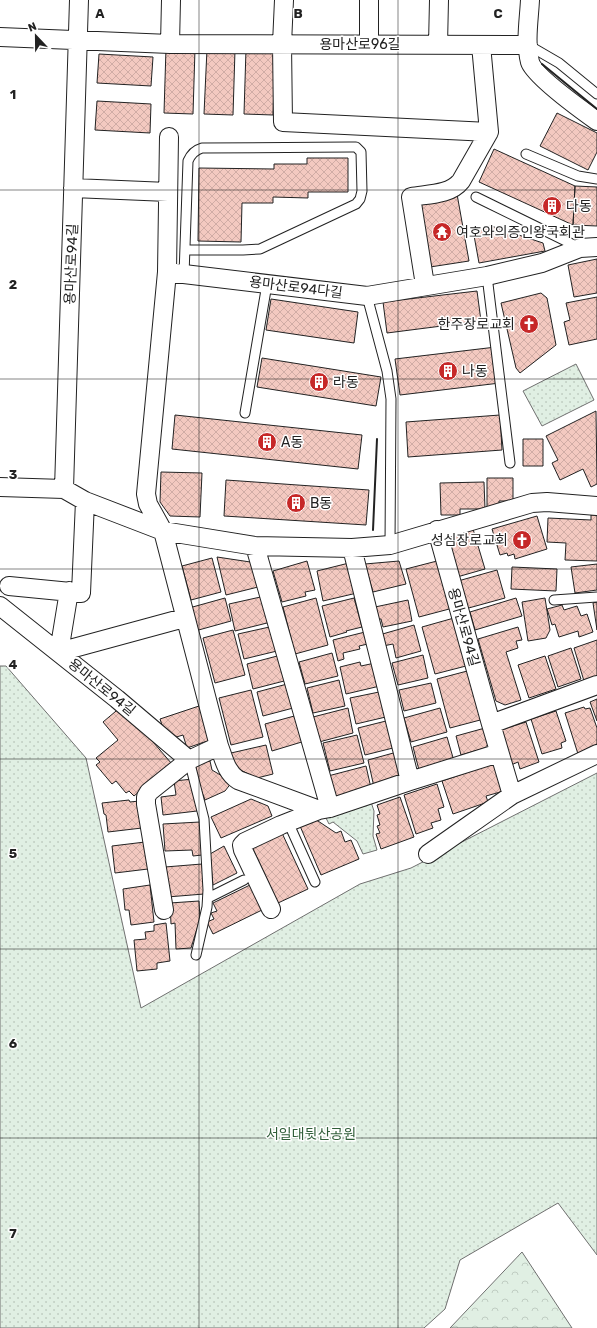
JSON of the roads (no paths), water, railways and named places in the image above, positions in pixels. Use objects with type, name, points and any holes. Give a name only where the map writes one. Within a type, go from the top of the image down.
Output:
[{"type":"street","points":[[77,40],[79,0]]},
{"type":"street","points":[[170,44],[171,0]]},
{"type":"street","points":[[284,0],[282,44],[283,122],[489,132]]},
{"type":"street","points":[[369,0],[369,44]]},
{"type":"street","points":[[438,45],[439,0]]},
{"type":"street","points":[[530,0],[528,45],[530,63],[537,73],[597,121]]},
{"type":"street","name":"용마산로96길","points":[[0,37],[170,44],[528,45]]},
{"type":"street","name":"용마산로94길","points":[[64,489],[77,40]]},
{"type":"street","points":[[425,285],[411,197],[449,190],[456,186],[461,181],[489,132],[481,45]]},
{"type":"street","points":[[169,137],[168,192],[176,274],[146,494],[148,504],[163,531],[184,618],[219,746],[231,776],[238,780],[324,809]]},
{"type":"street","points":[[73,188],[168,192]]},
{"type":"street","name":"용마산로94다길","points":[[176,274],[367,296],[425,285],[487,276],[542,263],[589,248]]},
{"type":"street","points":[[0,487],[64,489],[85,501],[163,531],[255,546],[352,548],[390,545],[532,503],[547,502],[597,506]]},
{"type":"street","points":[[8,586],[81,593],[85,501]]},
{"type":"street","name":"용마산로94길","points":[[437,530],[512,795]]},
{"type":"street","points":[[255,546],[324,809]]},
{"type":"street","points":[[352,548],[410,781]]},
{"type":"street","points":[[0,606],[59,652],[69,591]]},
{"type":"street","name":"용마산로94길","points":[[59,652],[184,618]]},
{"type":"street","name":"용마산로94길","points":[[59,652],[188,760]]},
{"type":"street","points":[[491,724],[597,686]]},
{"type":"street","points":[[164,910],[146,804],[146,796],[188,760],[219,746]]},
{"type":"street","points":[[271,909],[243,850],[242,846],[245,842],[288,822],[324,809],[499,753]]},
{"type":"street","points":[[428,854],[512,795],[597,754]]},
{"type":"lane","name":"용마산로96길","points":[[528,45],[560,63],[597,94]]},
{"type":"lane","points":[[176,274],[185,250],[188,161],[196,150],[202,148],[350,146],[356,147],[361,152],[362,191],[360,199],[356,204],[260,248],[244,250],[185,250]]},
{"type":"lane","points":[[526,154],[578,176],[597,179]]},
{"type":"lane","points":[[476,197],[589,248]]},
{"type":"lane","points":[[487,276],[510,463]]},
{"type":"lane","points":[[245,413],[267,284]]},
{"type":"lane","points":[[367,296],[387,371],[391,399],[390,545]]},
{"type":"lane","points":[[554,600],[597,597]]},
{"type":"lane","points":[[188,760],[204,819],[208,898],[205,919],[196,955]]},
{"type":"lane","points":[[288,822],[315,882]]},
{"type":"lane","points":[[208,898],[244,880]]},
{"type":"place","name":"다동","points":[[552,206]]},
{"type":"place","name":"여호와의증인왕국회관","points":[[442,232]]},
{"type":"place","name":"한주장로교회","points":[[529,324]]},
{"type":"place","name":"나동","points":[[448,371]]},
{"type":"place","name":"라동","points":[[319,382]]},
{"type":"place","name":"A동","points":[[267,442]]},
{"type":"place","name":"B동","points":[[296,503]]},
{"type":"place","name":"성심장로교회","points":[[522,540]]},
{"type":"park label","name":"서일대뒷산공원","points":[[311,1134]]}]
